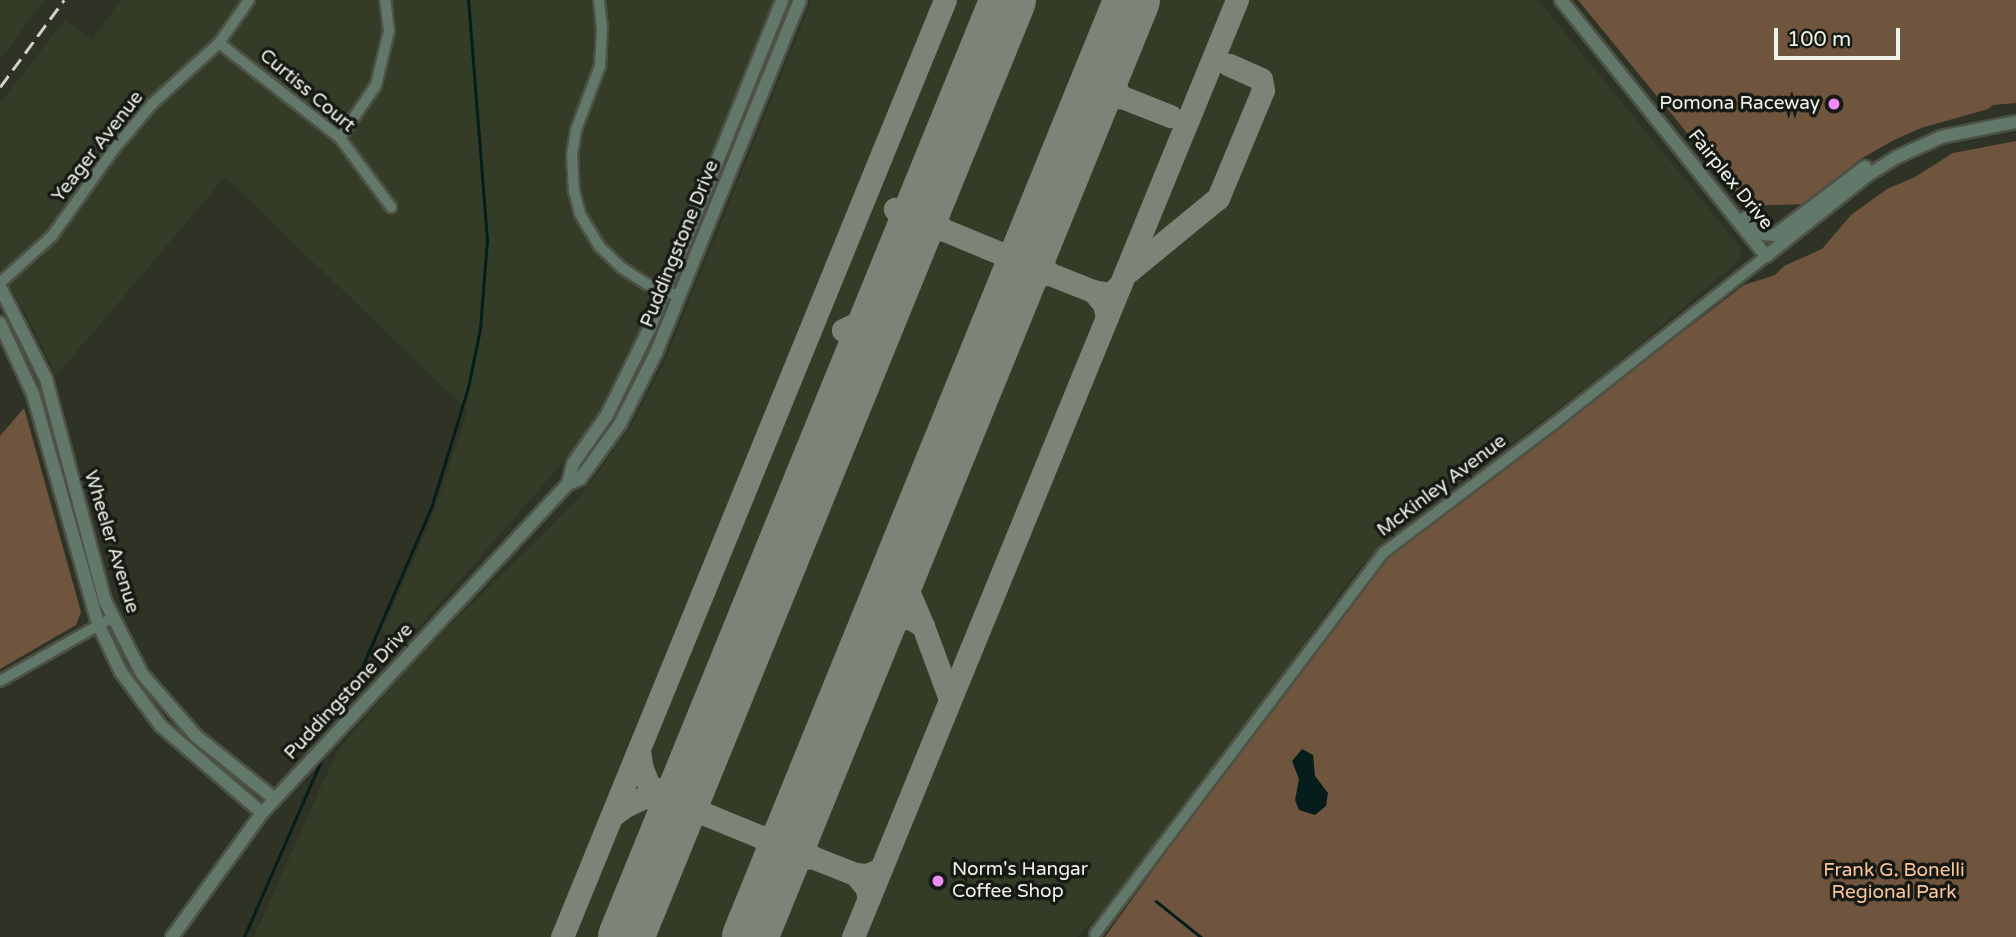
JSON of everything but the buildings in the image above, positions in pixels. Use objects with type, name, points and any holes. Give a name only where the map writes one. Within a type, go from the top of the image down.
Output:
[{"type":"street","name":"Yeager Avenue","points":[[0,285],[52,236],[114,149],[152,104],[219,43],[249,0]]},
{"type":"street","points":[[341,138],[376,85],[389,31],[385,0]]},
{"type":"street","points":[[599,0],[601,58],[597,81],[576,130],[572,154],[574,191],[580,214],[599,246],[635,277],[679,296]]},
{"type":"street","name":"Puddingstone Drive","points":[[568,484],[573,464],[607,415],[622,387],[782,0]]},
{"type":"street","name":"Puddingstone Drive","points":[[172,937],[262,813],[568,484],[580,479],[620,424],[656,353],[800,0]]},
{"type":"street","name":"Fairplex Drive","points":[[1561,0],[1766,256],[1882,165],[1930,142],[1970,129],[2016,122]]},
{"type":"street","name":"Curtiss Court","points":[[219,43],[341,138],[391,207]]},
{"type":"street","points":[[1708,184],[1755,228],[1764,234],[1775,235],[1877,160],[1908,144],[1955,128],[1970,129]]},
{"type":"street","name":"McKinley Avenue","points":[[1095,934],[1383,553],[1551,426],[1766,256]]},
{"type":"street","name":"Wheeler Avenue","points":[[0,285],[46,379],[95,566],[113,617],[142,674],[172,712],[226,761],[275,799]]},
{"type":"street","name":"Wheeler Avenue","points":[[0,323],[33,394],[99,624],[121,671],[161,726],[262,813]]},
{"type":"street","points":[[0,681],[113,617]]},
{"type":"shaded area","points":[[0,0],[44,0],[0,60]]},
{"type":"shaded area","points":[[121,0],[776,0],[671,258],[610,397],[579,444],[400,648],[382,631],[430,523],[468,411],[225,177],[56,376],[0,268],[0,103],[65,20],[92,40]]},
{"type":"shaded area","points":[[812,0],[1538,0],[1741,248],[1740,260],[1606,372],[1418,514],[1360,566],[1130,884],[1077,937],[254,937],[337,751],[416,659],[579,498],[629,429],[664,363]]},
{"type":"green space","name":"Pomona Raceway","points":[[1578,0],[2016,0],[2016,103],[1993,105],[1988,109],[1921,128],[1892,141],[1859,160],[1805,204],[1747,206]]},
{"type":"green space","name":"Frank G. Bonelli Regional Park","points":[[2016,141],[2016,937],[1105,937],[1343,607],[1385,560],[1744,285],[1775,275],[1784,266],[1822,249],[1851,215],[1887,189],[1915,177],[1953,153]]},
{"type":"green space","points":[[24,408],[81,612],[76,625],[0,669],[0,436]]},
{"type":"water","points":[[1302,749],[1313,755],[1315,776],[1328,793],[1326,806],[1315,815],[1299,810],[1295,800],[1299,779],[1292,761]]},
{"type":"waterway","points":[[337,725],[431,508],[468,388],[480,329],[487,240],[468,0]]},
{"type":"waterway","points":[[244,937],[324,754]]},
{"type":"waterway","points":[[1156,901],[1201,937]]},
{"type":"taxiway","points":[[562,937],[945,0]]},
{"type":"taxiway","points":[[853,937],[1237,0]]},
{"type":"taxiway","points":[[1129,271],[1218,198],[1263,90],[1261,79],[1229,65]]},
{"type":"taxiway","points":[[1087,110],[1100,99],[1122,97],[1108,81],[1105,68]]},
{"type":"taxiway","points":[[1122,97],[1170,116]]},
{"type":"taxiway","points":[[908,244],[923,231],[942,229],[930,212],[928,195]]},
{"type":"taxiway","points":[[908,244],[907,226],[895,209],[910,209],[928,195]]},
{"type":"taxiway","points":[[942,229],[1000,253]]},
{"type":"taxiway","points":[[1014,287],[1030,275],[1050,274],[1040,264],[1033,242]]},
{"type":"taxiway","points":[[1016,283],[1010,263],[1000,253],[1015,253],[1032,245]]},
{"type":"taxiway","points":[[1050,274],[1093,291]]},
{"type":"taxiway","points":[[1107,317],[1104,304],[1093,291],[1110,294],[1120,285]]},
{"type":"taxiway","points":[[863,353],[861,338],[854,331],[843,330],[867,319],[885,299]]},
{"type":"taxiway","points":[[874,633],[894,617],[912,619],[923,626],[903,579],[906,553]]},
{"type":"taxiway","points":[[923,626],[950,699]]},
{"type":"taxiway","points":[[639,751],[642,769],[663,817],[666,838]]},
{"type":"taxiway","points":[[668,833],[680,819],[689,814],[705,814],[696,807],[690,792],[695,766]]},
{"type":"taxiway","points":[[613,815],[627,805],[686,778],[694,770]]},
{"type":"taxiway","points":[[705,814],[761,837]]},
{"type":"taxiway","points":[[775,877],[773,850],[761,837],[782,835],[797,821]]},
{"type":"taxiway","points":[[775,877],[788,861],[812,857],[799,843],[797,821]]},
{"type":"taxiway","points":[[812,857],[855,874]]},
{"type":"taxiway","points":[[869,898],[866,887],[855,874],[867,875],[881,869]]},
{"type":"runway","points":[[626,937],[1008,0]]},
{"type":"runway","points":[[750,937],[1132,0]]},
{"type":"railway","points":[[0,87],[64,0]]},
{"type":"place","name":"Pomona Raceway","points":[[1834,104]]},
{"type":"place","name":"Norm's Hangar Coffee Shop","points":[[938,881]]}]
